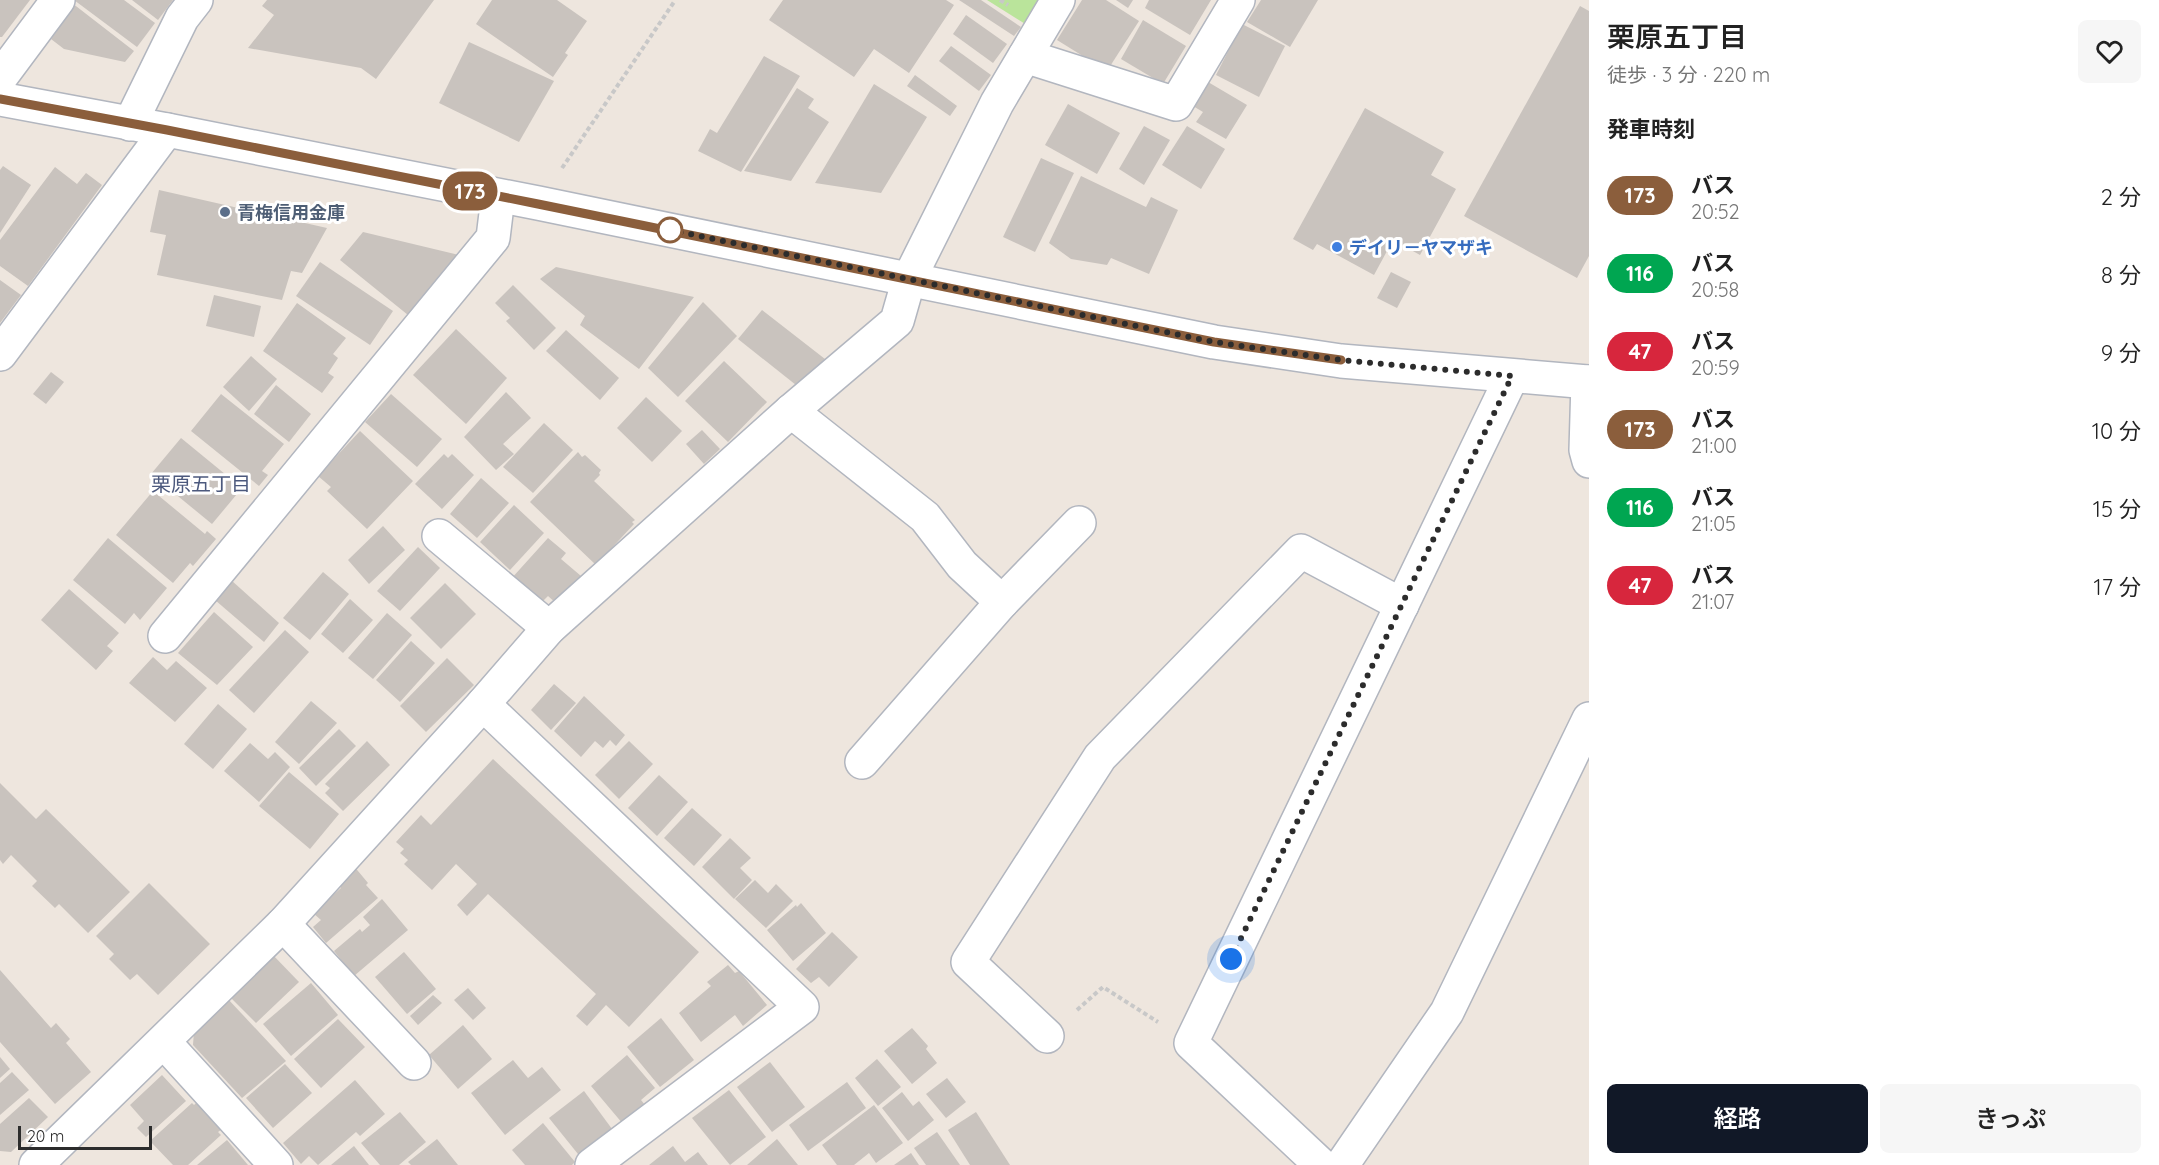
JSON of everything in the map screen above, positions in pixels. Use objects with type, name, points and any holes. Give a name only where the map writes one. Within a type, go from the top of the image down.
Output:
[{"type":"street","points":[[0,78],[58,0]]},
{"type":"street","points":[[130,124],[182,18],[196,0]]},
{"type":"street","points":[[36,1165],[283,924],[549,628],[791,411],[897,321],[909,279],[997,103],[1058,0]]},
{"type":"street","points":[[1025,56],[1176,104],[1238,0]]},
{"type":"street","points":[[0,99],[167,130],[1214,342],[1341,360],[1589,382],[1586,450],[1589,461]]},
{"type":"street","points":[[0,354],[167,130]]},
{"type":"street","points":[[165,636],[493,238],[498,197]]},
{"type":"street","points":[[1321,1165],[1191,1043],[1512,376]]},
{"type":"street","points":[[791,411],[925,517],[962,565],[1002,602]]},
{"type":"street","points":[[862,762],[1002,602],[1079,523]]},
{"type":"street","points":[[439,536],[549,628]]},
{"type":"street","points":[[1047,1036],[968,962],[1100,757],[1300,551],[1402,604]]},
{"type":"street","points":[[483,704],[802,1007],[592,1165]]},
{"type":"street","points":[[1342,1165],[1447,1012],[1589,719]]},
{"type":"street","points":[[283,924],[414,1063]]},
{"type":"street","points":[[164,1042],[276,1165]]},
{"type":"path","points":[[560,171],[674,2]]},
{"type":"path","points":[[1047,1036],[1103,987],[1191,1043]]},
{"type":"green space","points":[[987,0],[1042,0],[1027,25]]},
{"type":"building","points":[[0,0],[30,0],[2,37],[0,37]]},
{"type":"building","points":[[74,0],[124,0],[155,23],[137,47]]},
{"type":"building","points":[[132,0],[173,0],[158,20]]},
{"type":"building","points":[[267,0],[434,0],[376,79],[361,68],[248,48],[274,15],[262,6]]},
{"type":"building","points":[[492,0],[557,0],[587,21],[565,53],[568,55],[553,77],[476,24]]},
{"type":"building","points":[[783,0],[946,0],[954,5],[909,73],[874,49],[854,77],[769,20]]},
{"type":"building","points":[[959,0],[981,0],[1021,27],[1014,36]]},
{"type":"building","points":[[1082,0],[1106,0],[1139,21],[1107,71],[1057,40]]},
{"type":"building","points":[[1116,0],[1133,0],[1128,8]]},
{"type":"building","points":[[1149,0],[1211,0],[1190,35],[1145,8]]},
{"type":"building","points":[[1261,0],[1318,0],[1290,47],[1247,22]]},
{"type":"building","points":[[72,3],[134,51],[125,62],[64,49],[51,39],[57,31],[52,28]]},
{"type":"building","points":[[1580,6],[1589,11],[1589,256],[1577,278],[1464,216]]},
{"type":"building","points":[[966,15],[1007,44],[993,63],[953,34]]},
{"type":"building","points":[[1143,20],[1186,46],[1163,84],[1121,59]]},
{"type":"building","points":[[1242,24],[1285,46],[1259,97],[1216,75]]},
{"type":"building","points":[[469,42],[554,81],[519,142],[439,103]]},
{"type":"building","points":[[951,46],[991,75],[979,91],[939,61]]},
{"type":"building","points":[[764,56],[800,76],[741,172],[698,151],[710,129],[717,133]]},
{"type":"building","points":[[915,75],[957,106],[950,116],[907,86]]},
{"type":"building","points":[[1208,82],[1247,105],[1226,139],[1196,122],[1203,112],[1193,106]]},
{"type":"building","points":[[874,84],[927,117],[881,193],[815,183]]},
{"type":"building","points":[[797,88],[814,99],[808,108],[829,122],[791,181],[744,171]]},
{"type":"building","points":[[1068,104],[1120,133],[1097,174],[1045,145]]},
{"type":"building","points":[[1365,108],[1444,152],[1431,175],[1456,189],[1420,255],[1393,240],[1374,275],[1317,244],[1313,250],[1293,239]]},
{"type":"building","points":[[1144,126],[1170,140],[1144,185],[1119,169]]},
{"type":"building","points":[[1187,126],[1225,149],[1201,189],[1162,165]]},
{"type":"building","points":[[1041,158],[1074,173],[1035,252],[1003,237]]},
{"type":"building","points":[[3,166],[31,185],[0,233],[0,170]]},
{"type":"building","points":[[55,167],[77,184],[86,173],[102,185],[28,286],[0,266],[0,240]]},
{"type":"building","points":[[1081,176],[1146,207],[1151,197],[1178,210],[1149,274],[1111,258],[1107,265],[1071,259],[1049,243]]},
{"type":"building","points":[[159,190],[327,228],[302,273],[291,271],[282,300],[157,275],[166,235],[150,232]]},
{"type":"building","points":[[363,232],[459,255],[408,315],[340,260]]},
{"type":"building","points":[[320,262],[393,311],[370,345],[296,296]]},
{"type":"building","points":[[556,267],[694,297],[639,369],[580,325],[585,316],[540,279]]},
{"type":"building","points":[[1391,272],[1411,282],[1397,308],[1377,298]]},
{"type":"building","points":[[0,280],[21,295],[0,323]]},
{"type":"building","points":[[513,285],[556,328],[534,350],[506,321],[510,318],[495,303]]},
{"type":"building","points":[[214,295],[261,306],[254,337],[206,326]]},
{"type":"building","points":[[703,302],[737,336],[678,397],[648,368]]},
{"type":"building","points":[[297,303],[346,338],[333,354],[338,358],[328,373],[334,377],[322,393],[263,351]]},
{"type":"building","points":[[762,310],[825,359],[801,389],[738,339]]},
{"type":"building","points":[[456,329],[507,378],[466,424],[413,375]]},
{"type":"building","points":[[566,330],[619,378],[600,400],[546,351]]},
{"type":"building","points":[[251,356],[277,379],[249,411],[223,387]]},
{"type":"building","points":[[724,361],[767,402],[728,442],[685,401]]},
{"type":"building","points":[[51,372],[64,382],[46,404],[33,394]]},
{"type":"building","points":[[276,385],[311,414],[289,442],[254,414]]},
{"type":"building","points":[[506,392],[531,418],[503,444],[514,454],[496,470],[464,437]]},
{"type":"building","points":[[221,394],[284,444],[262,471],[268,475],[259,486],[191,431]]},
{"type":"building","points":[[391,394],[442,439],[417,467],[365,422]]},
{"type":"building","points":[[646,397],[682,431],[652,462],[617,428]]},
{"type":"building","points":[[544,423],[573,450],[533,493],[503,467]]},
{"type":"building","points":[[702,430],[720,449],[704,464],[686,444]]},
{"type":"building","points":[[360,431],[413,481],[367,529],[327,491],[331,487],[318,476]]},
{"type":"building","points":[[181,438],[242,488],[212,524],[151,474]]},
{"type":"building","points":[[578,452],[582,457],[585,455],[601,470],[600,475],[594,481],[635,520],[632,522],[634,524],[596,565],[530,502]]},
{"type":"building","points":[[444,454],[448,458],[452,454],[474,475],[442,509],[415,484]]},
{"type":"building","points":[[481,478],[509,503],[477,538],[450,514]]},
{"type":"building","points":[[153,491],[205,534],[207,531],[216,539],[193,566],[190,563],[173,583],[116,535]]},
{"type":"building","points":[[514,505],[544,533],[510,570],[480,542]]},
{"type":"building","points":[[383,526],[405,550],[369,584],[348,560]]},
{"type":"building","points":[[108,538],[167,588],[140,620],[134,613],[125,624],[73,580]]},
{"type":"building","points":[[548,538],[566,553],[561,559],[581,576],[557,604],[548,596],[540,604],[511,579]]},
{"type":"building","points":[[418,547],[440,568],[400,611],[377,591]]},
{"type":"building","points":[[323,572],[349,594],[310,640],[283,618]]},
{"type":"building","points":[[231,580],[279,623],[264,642],[215,600]]},
{"type":"building","points":[[445,583],[476,614],[441,649],[410,618]]},
{"type":"building","points":[[69,589],[119,633],[107,646],[113,651],[96,670],[41,620]]},
{"type":"building","points":[[350,599],[373,620],[343,653],[321,634]]},
{"type":"building","points":[[214,612],[253,647],[217,685],[178,653]]},
{"type":"building","points":[[387,613],[412,635],[373,679],[348,658]]},
{"type":"building","points":[[285,630],[309,652],[254,713],[229,690]]},
{"type":"building","points":[[411,641],[435,663],[400,702],[376,680]]},
{"type":"building","points":[[153,657],[167,670],[176,661],[207,688],[175,722],[129,683]]},
{"type":"building","points":[[447,658],[474,685],[426,732],[400,706]]},
{"type":"building","points":[[554,684],[576,703],[551,730],[531,710]]},
{"type":"building","points":[[584,696],[625,735],[616,746],[610,740],[603,748],[595,741],[581,757],[554,731]]},
{"type":"building","points":[[311,701],[337,723],[299,764],[275,742]]},
{"type":"building","points":[[218,704],[247,729],[213,769],[184,744]]},
{"type":"building","points":[[339,729],[356,746],[316,786],[299,768]]},
{"type":"building","points":[[367,741],[390,765],[343,811],[325,793],[330,788],[325,784]]},
{"type":"building","points":[[629,741],[653,764],[619,799],[595,775]]},
{"type":"building","points":[[250,743],[268,759],[275,752],[290,767],[259,802],[224,771]]},
{"type":"building","points":[[493,759],[699,952],[629,1027],[606,1005],[587,1026],[576,1016],[596,994],[488,894],[467,916],[457,905],[477,884],[456,864],[432,890],[404,864],[408,860],[400,853],[404,849],[396,842],[421,815],[431,825]]},
{"type":"building","points":[[289,772],[339,814],[310,849],[259,806]]},
{"type":"building","points":[[659,775],[688,802],[657,836],[628,808]]},
{"type":"building","points":[[0,783],[36,819],[46,809],[130,892],[88,933],[59,904],[55,908],[32,886],[37,881],[11,855],[3,864],[0,860]]},
{"type":"building","points":[[692,808],[722,835],[694,866],[664,838]]},
{"type":"building","points":[[730,838],[751,858],[740,868],[752,880],[734,899],[702,867]]},
{"type":"building","points":[[353,865],[378,898],[326,943],[313,927],[321,920],[313,913],[341,888],[335,880]]},
{"type":"building","points":[[755,880],[768,893],[776,884],[793,901],[766,928],[735,899]]},
{"type":"building","points":[[149,883],[210,944],[158,995],[137,974],[130,980],[109,959],[114,954],[96,936]]},
{"type":"building","points":[[382,899],[408,930],[354,976],[334,951],[360,929],[362,932],[370,925],[363,917]]},
{"type":"building","points":[[801,903],[826,933],[793,961],[767,930]]},
{"type":"building","points":[[832,932],[858,957],[829,987],[819,977],[811,983],[796,969]]},
{"type":"building","points":[[404,952],[436,989],[407,1014],[375,977]]},
{"type":"building","points":[[271,953],[299,982],[256,1023],[228,995]]},
{"type":"building","points":[[728,965],[735,973],[739,971],[767,1005],[743,1026],[735,1015],[701,1042],[679,1013],[711,986],[707,982]]},
{"type":"building","points":[[0,970],[51,1028],[56,1023],[70,1039],[66,1043],[91,1072],[55,1104],[0,1042]]},
{"type":"building","points":[[311,983],[338,1015],[291,1056],[263,1024]]},
{"type":"building","points":[[468,988],[486,1008],[473,1020],[454,1000]]},
{"type":"building","points":[[433,995],[442,1003],[418,1025],[410,1016]]},
{"type":"building","points":[[227,998],[286,1061],[242,1098],[193,1045],[194,1031]]},
{"type":"building","points":[[661,1018],[694,1060],[660,1087],[627,1047]]},
{"type":"building","points":[[338,1019],[365,1047],[321,1088],[294,1059]]},
{"type":"building","points":[[463,1025],[492,1059],[458,1089],[429,1055]]},
{"type":"building","points":[[912,1028],[928,1046],[926,1049],[937,1063],[912,1084],[884,1051]]},
{"type":"building","points":[[627,1055],[655,1088],[641,1100],[645,1105],[623,1124],[591,1086]]},
{"type":"building","points":[[0,1057],[10,1069],[0,1078]]},
{"type":"building","points":[[877,1059],[901,1087],[878,1106],[855,1078]]},
{"type":"building","points":[[513,1060],[528,1078],[542,1067],[561,1090],[505,1135],[471,1093]]},
{"type":"building","points":[[770,1062],[805,1107],[772,1132],[737,1087]]},
{"type":"building","points":[[285,1064],[312,1093],[273,1128],[246,1098]]},
{"type":"building","points":[[12,1072],[29,1090],[0,1115],[0,1083]]},
{"type":"building","points":[[162,1075],[186,1101],[146,1137],[137,1128],[144,1121],[130,1105]]},
{"type":"building","points":[[947,1078],[966,1102],[946,1118],[926,1094]]},
{"type":"building","points":[[355,1080],[385,1114],[360,1136],[356,1132],[318,1165],[309,1156],[301,1164],[283,1143]]},
{"type":"building","points":[[847,1082],[866,1108],[808,1151],[789,1125]]},
{"type":"building","points":[[729,1090],[766,1137],[730,1165],[692,1118]]},
{"type":"building","points":[[584,1091],[615,1133],[582,1159],[549,1118]]},
{"type":"building","points":[[902,1092],[913,1106],[919,1101],[934,1120],[908,1141],[882,1108]]},
{"type":"building","points":[[29,1098],[48,1117],[11,1152],[0,1151],[0,1124]]},
{"type":"building","points":[[197,1102],[222,1129],[218,1132],[221,1135],[188,1165],[173,1165],[150,1141],[192,1103],[194,1105]]},
{"type":"building","points":[[874,1105],[903,1143],[876,1163],[869,1153],[854,1165],[837,1165],[822,1145]]},
{"type":"building","points":[[400,1112],[426,1142],[399,1165],[380,1165],[361,1143]]},
{"type":"building","points":[[976,1112],[1010,1165],[970,1165],[948,1130]]},
{"type":"building","points":[[543,1123],[575,1162],[572,1165],[525,1165],[512,1150]]},
{"type":"building","points":[[937,1132],[960,1165],[926,1165],[914,1148]]},
{"type":"building","points":[[437,1139],[458,1165],[411,1165],[408,1162]]},
{"type":"building","points":[[777,1139],[798,1165],[747,1165]]},
{"type":"building","points":[[227,1140],[248,1165],[197,1165]]},
{"type":"building","points":[[354,1146],[369,1165],[331,1165]]},
{"type":"building","points":[[673,1146],[685,1162],[698,1152],[708,1165],[649,1165]]},
{"type":"building","points":[[911,1153],[919,1165],[894,1165]]},
{"type":"bus line","name":"173","points":[[0,99],[538,204],[1214,342],[1341,360]]},
{"type":"place","name":"青梅信用金庫","points":[[225,212]]},
{"type":"place","name":"デイリ－ヤマザキ","points":[[1337,247]]},
{"type":"district","name":"栗原五丁目","points":[[201,483]]},
{"type":"route","points":[[670,230],[1214,342],[1341,360],[1512,376],[1231,959]]}]
